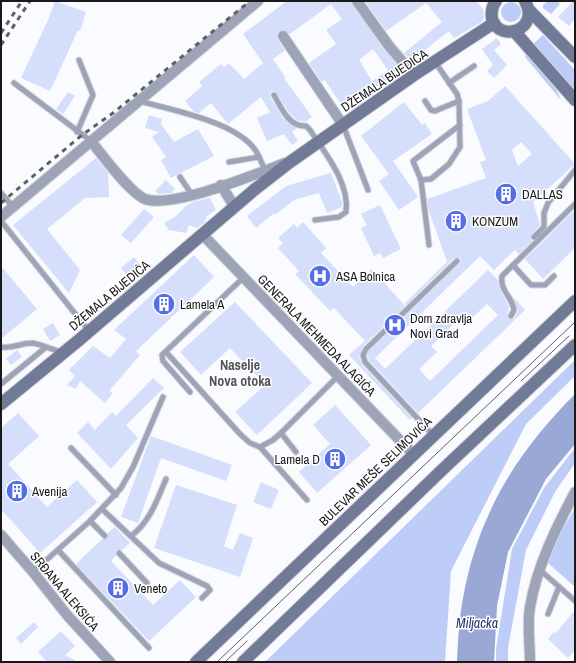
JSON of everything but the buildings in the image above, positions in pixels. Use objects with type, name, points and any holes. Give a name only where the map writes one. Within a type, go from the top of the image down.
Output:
[{"type":"main road","points":[[491,3],[494,23],[504,31],[514,31],[523,27],[526,23],[527,4]]},
{"type":"main road","points":[[527,4],[575,57]]},
{"type":"main road","name":"DŽEMALA BIJEDIĆA","points":[[1,404],[89,331],[234,206],[290,162],[414,75],[494,23]]},
{"type":"main road","points":[[514,31],[575,100]]},
{"type":"main road","name":"BULEVAR MEŠE SELIMOVIĆA","points":[[196,662],[575,300]]},
{"type":"main road","points":[[243,662],[442,470],[575,345]]},
{"type":"street","points":[[1,217],[258,1]]},
{"type":"street","points":[[357,1],[389,46],[414,75]]},
{"type":"street","points":[[283,36],[343,125]]},
{"type":"street","name":"DŽEMALA BIJEDIĆA","points":[[91,141],[132,190],[144,198],[157,202],[192,195],[290,162]]},
{"type":"street","points":[[221,186],[234,206]]},
{"type":"street","name":"GENERALA MEHMEDA ALAGIĆA","points":[[202,234],[413,454]]},
{"type":"street","points":[[530,662],[530,607],[540,570],[553,534],[575,492]]},
{"type":"street","name":"SRĐANA ALEKSIĆA","points":[[1,535],[33,572],[66,615],[110,662]]},
{"type":"lane","points":[[77,132],[93,94],[79,60]]},
{"type":"lane","points":[[421,180],[431,179],[449,164],[460,146],[459,101],[457,94],[435,62]]},
{"type":"lane","points":[[449,83],[474,66]]},
{"type":"lane","points":[[14,83],[77,132],[91,141]]},
{"type":"lane","points":[[274,95],[292,123],[299,126],[306,126],[318,142],[342,184],[347,203],[346,212],[339,217],[315,220]]},
{"type":"lane","points":[[138,101],[231,129],[256,150],[266,170]]},
{"type":"lane","points":[[425,101],[432,110],[435,110],[459,101]]},
{"type":"lane","points":[[343,125],[368,190]]},
{"type":"lane","points":[[429,245],[421,180],[413,162],[460,125]]},
{"type":"lane","points":[[229,162],[259,157]]},
{"type":"lane","points":[[534,237],[544,227],[544,213],[548,203],[575,170]]},
{"type":"lane","points":[[180,177],[192,195]]},
{"type":"lane","points":[[1,193],[13,207]]},
{"type":"lane","points":[[511,316],[514,310],[513,304],[501,284],[502,276],[575,204]]},
{"type":"lane","points":[[1,221],[89,331]]},
{"type":"lane","points":[[433,435],[365,362],[363,355],[366,349],[457,261]]},
{"type":"lane","points":[[513,265],[531,285],[545,285],[554,276]]},
{"type":"lane","points":[[190,392],[163,361],[162,356],[243,278]]},
{"type":"lane","points":[[1,348],[10,348],[30,343],[63,352]]},
{"type":"lane","points":[[1,384],[45,348]]},
{"type":"lane","points":[[166,352],[240,434],[250,443],[260,447],[307,500]]},
{"type":"lane","points":[[260,447],[273,440],[338,376]]},
{"type":"lane","points":[[33,572],[90,521],[116,495],[133,467],[163,397]]},
{"type":"lane","points":[[280,433],[296,452]]},
{"type":"lane","points":[[71,448],[116,495]]},
{"type":"lane","points":[[131,536],[140,529],[148,519],[166,479]]},
{"type":"lane","points":[[102,509],[160,563],[207,586],[210,590],[202,598]]},
{"type":"lane","points":[[90,521],[105,536]]},
{"type":"lane","points":[[58,550],[150,648]]},
{"type":"lane","points":[[119,553],[147,583]]},
{"type":"lane","points":[[540,570],[575,601]]},
{"type":"lane","points":[[548,614],[559,587]]},
{"type":"shaded area","points":[[548,1],[557,1],[560,4],[551,14],[543,8],[543,5]]},
{"type":"shaded area","points":[[511,2],[518,5],[521,12],[518,19],[511,22],[504,19],[501,12],[504,5]]},
{"type":"shaded area","points":[[543,35],[575,70],[575,90],[532,45]]},
{"type":"shaded area","points":[[526,52],[555,86],[561,100],[575,117],[525,57]]},
{"type":"shaded area","points":[[575,360],[575,376],[526,424],[451,571],[445,662],[265,662]]},
{"type":"shaded area","points":[[575,448],[575,463],[555,492],[526,550],[508,648],[508,662],[496,662],[496,649],[512,549],[544,488]]},
{"type":"shaded area","points":[[575,508],[575,587],[548,563],[559,535]]},
{"type":"water","name":"Miljacka","points":[[575,394],[575,444],[546,479],[508,552],[497,606],[494,662],[457,662],[463,598],[470,568],[489,513],[502,487],[535,439]]},
{"type":"tram line","points":[[217,662],[575,322]]},
{"type":"tram line","points":[[521,381],[569,336]]},
{"type":"tram line","points":[[225,662],[247,641]]},
{"type":"railway","points":[[1,33],[22,1]]},
{"type":"railway","points":[[1,45],[30,1]]},
{"type":"railway","points":[[1,203],[82,135],[113,113],[250,1]]},
{"type":"place","name":"DALLAS","points":[[506,194]]},
{"type":"place","name":"KONZUM","points":[[456,221]]},
{"type":"place","name":"ASA Bolnica","points":[[320,276]]},
{"type":"place","name":"Lamela A","points":[[164,304]]},
{"type":"place","name":"Dom zdravlja Novi Grad","points":[[395,325]]},
{"type":"place","name":"Lamela D","points":[[335,459]]},
{"type":"place","name":"Avenija","points":[[17,491]]},
{"type":"place","name":"Veneto","points":[[118,588]]},
{"type":"district","name":"Naselje Nova otoka","points":[[240,374]]}]
